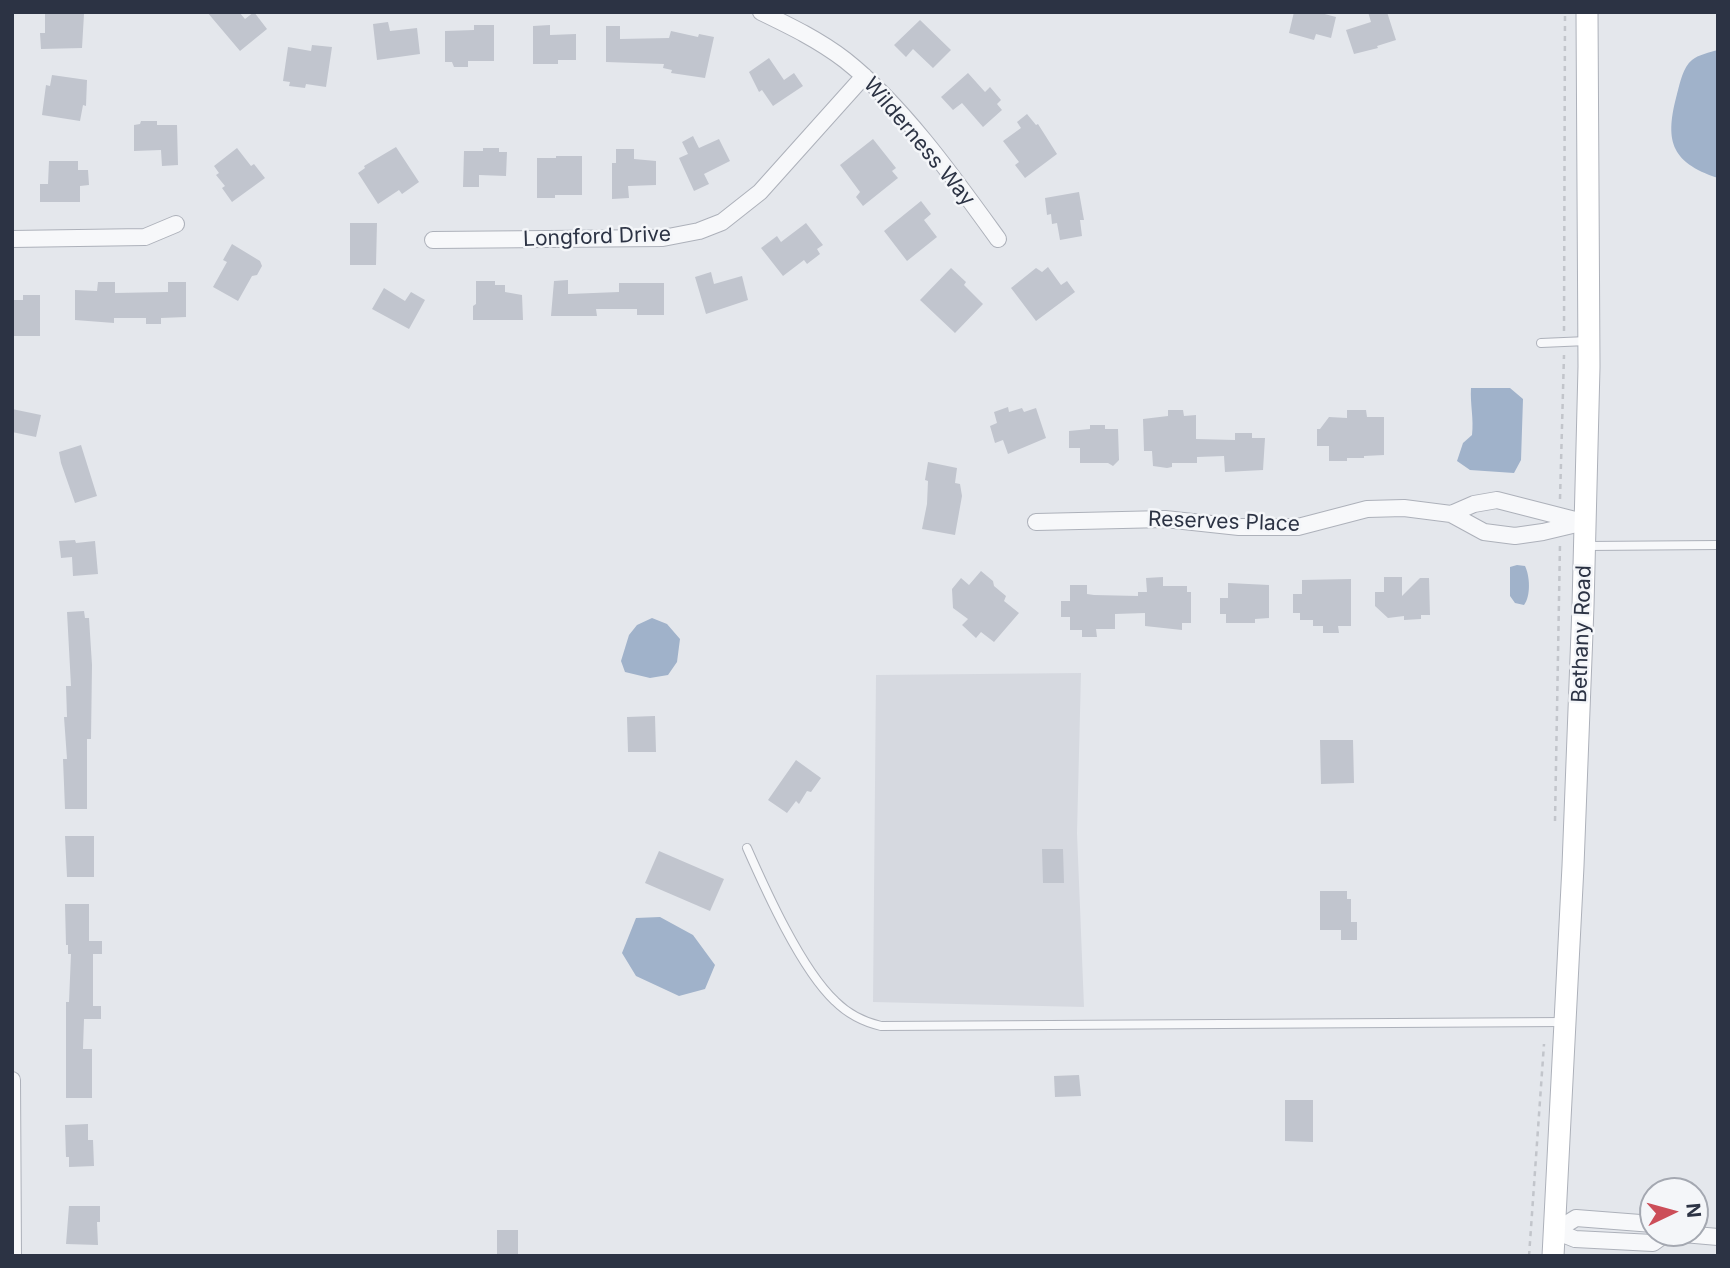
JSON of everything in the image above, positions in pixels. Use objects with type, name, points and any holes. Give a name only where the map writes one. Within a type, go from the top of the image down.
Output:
[{"type":"main road","name":"Bethany Road","points":[[1553,1256],[1555,1022],[1585,522],[1589,341],[1587,12]]},
{"type":"street","name":"Wilderness Way","points":[[761,12],[824,45],[864,76],[895,107],[998,239]]},
{"type":"street","name":"Longford Drive","points":[[433,240],[663,238],[699,231],[722,222],[760,192],[864,76]]},
{"type":"street","points":[[12,239],[145,237],[176,224]]},
{"type":"street","name":"Reserves Place","points":[[1451,514],[1474,504],[1497,500],[1585,522]]},
{"type":"street","name":"Reserves Place","points":[[1037,522],[1165,519],[1239,527],[1298,527],[1367,509],[1404,508],[1451,514],[1484,532],[1515,536],[1585,522]]},
{"type":"street","points":[[12,1080],[13,1256]]},
{"type":"street","points":[[1555,1231],[1576,1218],[1639,1223]]},
{"type":"street","points":[[1555,1231],[1575,1239],[1639,1242]]},
{"type":"lane","points":[[1541,343],[1589,341]]},
{"type":"lane","points":[[1584,546],[1718,545]]},
{"type":"lane","points":[[747,848],[787,928],[825,992],[852,1015],[867,1023],[881,1026],[1555,1022]]},
{"type":"path","points":[[1560,495],[1564,342],[1564,12]]},
{"type":"path","points":[[1555,830],[1559,554]]},
{"type":"path","points":[[1530,1256],[1555,1022]]},
{"type":"shaded area","points":[[1081,673],[1077,833],[1084,1007],[873,1002],[876,675]]},
{"type":"water","points":[[1718,50],[1718,178],[1702,172],[1680,156],[1675,147],[1671,124],[1686,67],[1697,57]]},
{"type":"water","points":[[1471,388],[1510,388],[1523,399],[1521,460],[1514,473],[1470,470],[1457,461],[1463,443],[1472,435]]},
{"type":"water","points":[[1525,566],[1528,575],[1529,591],[1524,605],[1515,603],[1510,596],[1510,567]]},
{"type":"water","points":[[652,618],[667,624],[680,639],[677,662],[668,675],[650,678],[625,672],[621,661],[629,635],[637,625]]},
{"type":"water","points":[[660,917],[693,935],[715,965],[705,989],[679,996],[636,976],[622,953],[636,918]]},
{"type":"building","points":[[45,12],[84,14],[82,48],[41,49],[40,33],[45,33]]},
{"type":"building","points":[[207,12],[239,12],[245,19],[254,12],[267,29],[240,51]]},
{"type":"building","points":[[1294,12],[1317,12],[1336,17],[1331,38],[1316,34],[1314,40],[1289,33]]},
{"type":"building","points":[[1368,12],[1387,12],[1396,40],[1354,54],[1346,30],[1371,22]]},
{"type":"building","points":[[920,20],[951,50],[933,68],[913,49],[906,57],[894,45]]},
{"type":"building","points":[[388,22],[390,31],[417,28],[420,54],[377,60],[373,24]]},
{"type":"building","points":[[474,25],[494,25],[494,61],[468,61],[468,67],[454,67],[452,62],[445,62],[445,31],[474,30]]},
{"type":"building","points":[[550,25],[550,35],[576,34],[576,60],[558,60],[558,64],[533,64],[533,26]]},
{"type":"building","points":[[606,26],[620,26],[620,39],[669,38],[671,31],[698,37],[699,34],[714,37],[705,78],[671,73],[672,70],[663,68],[664,64],[606,62]]},
{"type":"building","points":[[312,45],[332,47],[326,87],[306,84],[305,88],[289,86],[290,82],[283,81],[288,47],[311,51]]},
{"type":"building","points":[[769,58],[784,80],[794,73],[803,86],[773,106],[762,90],[759,92],[749,72]]},
{"type":"building","points":[[968,73],[985,92],[990,87],[1001,100],[997,104],[1002,110],[983,127],[962,103],[953,110],[941,97]]},
{"type":"building","points":[[52,75],[87,80],[86,106],[83,105],[80,121],[42,115],[46,85],[50,86]]},
{"type":"building","points":[[1027,114],[1038,124],[1057,154],[1025,178],[1015,165],[1019,162],[1003,141],[1021,128],[1017,122]]},
{"type":"building","points":[[141,121],[157,121],[157,125],[177,125],[178,165],[162,166],[161,150],[134,151],[134,125],[140,124]]},
{"type":"building","points":[[693,136],[699,148],[719,139],[730,161],[704,174],[709,184],[694,191],[679,158],[688,154],[682,142]]},
{"type":"building","points":[[873,139],[896,168],[892,171],[898,178],[863,206],[856,197],[860,192],[840,165]]},
{"type":"building","points":[[396,147],[419,182],[402,194],[399,190],[378,204],[358,173],[364,166]]},
{"type":"building","points":[[237,148],[265,178],[232,202],[222,188],[225,186],[216,175],[219,173],[214,166]]},
{"type":"building","points":[[483,148],[499,148],[499,152],[507,152],[506,176],[479,175],[479,187],[463,187],[464,151],[483,151]]},
{"type":"building","points":[[616,149],[634,149],[634,159],[656,161],[656,185],[628,186],[629,198],[612,199],[612,163],[616,163]]},
{"type":"building","points":[[582,156],[582,195],[537,198],[537,158]]},
{"type":"building","points":[[49,161],[78,161],[78,170],[88,170],[89,185],[80,186],[80,202],[40,202],[40,184],[48,184]]},
{"type":"building","points":[[1079,192],[1084,220],[1080,220],[1082,236],[1060,240],[1057,223],[1052,224],[1051,214],[1047,215],[1045,198]]},
{"type":"building","points":[[921,201],[931,214],[924,220],[937,237],[907,261],[884,231]]},
{"type":"building","points":[[350,223],[377,223],[376,265],[350,265]]},
{"type":"building","points":[[806,223],[823,245],[817,249],[820,254],[807,264],[804,260],[783,276],[761,248],[777,236],[781,242]]},
{"type":"building","points":[[232,244],[260,261],[262,266],[257,275],[252,276],[238,301],[213,287],[227,262],[223,260]]},
{"type":"building","points":[[1048,267],[1061,285],[1067,281],[1075,292],[1036,321],[1011,288],[1036,268],[1042,272]]},
{"type":"building","points":[[951,268],[983,304],[955,333],[920,300]]},
{"type":"building","points":[[711,272],[714,284],[742,276],[748,300],[706,314],[695,277]]},
{"type":"building","points":[[568,280],[568,294],[619,292],[619,283],[664,283],[664,315],[637,315],[637,309],[596,309],[597,316],[551,316],[554,281]]},
{"type":"building","points":[[476,281],[495,281],[495,285],[505,285],[505,292],[522,295],[523,320],[473,320]]},
{"type":"building","points":[[98,282],[115,282],[115,293],[168,292],[168,282],[186,282],[186,317],[161,318],[161,324],[146,324],[146,318],[114,318],[114,323],[75,320],[75,290],[97,291]]},
{"type":"building","points":[[384,288],[405,301],[411,292],[425,300],[409,329],[372,309]]},
{"type":"building","points":[[23,295],[40,295],[40,336],[12,336],[12,300],[23,300]]},
{"type":"building","points":[[1008,407],[1009,412],[1022,408],[1024,412],[1036,408],[1046,438],[1008,454],[1003,440],[995,443],[990,426],[997,423],[994,412]]},
{"type":"building","points":[[12,409],[41,415],[36,437],[12,432]]},
{"type":"building","points":[[1168,410],[1183,410],[1184,416],[1196,415],[1196,439],[1235,440],[1235,433],[1252,433],[1252,438],[1265,438],[1263,470],[1225,472],[1224,456],[1197,457],[1197,463],[1172,463],[1172,467],[1167,468],[1153,466],[1152,451],[1144,451],[1143,419],[1168,416]]},
{"type":"building","points":[[1347,410],[1366,410],[1367,417],[1384,417],[1384,455],[1329,461],[1329,446],[1317,446],[1317,429],[1320,429],[1329,417],[1347,418]]},
{"type":"building","points":[[1090,425],[1105,425],[1105,429],[1118,429],[1119,460],[1113,466],[1108,463],[1080,463],[1080,448],[1069,448],[1069,431],[1090,429]]},
{"type":"building","points":[[81,445],[97,496],[75,503],[59,452]]},
{"type":"building","points":[[928,462],[957,468],[955,483],[960,484],[962,496],[955,535],[922,529],[927,504],[928,481],[925,480]]},
{"type":"building","points":[[75,540],[76,543],[95,541],[98,574],[73,576],[72,557],[61,558],[59,541]]},
{"type":"building","points":[[981,571],[1006,596],[1004,601],[1019,613],[994,642],[981,632],[976,638],[962,625],[968,619],[953,608],[952,589],[961,578],[969,585]]},
{"type":"building","points":[[1163,577],[1163,586],[1187,586],[1187,592],[1191,592],[1191,623],[1182,623],[1182,630],[1145,626],[1145,613],[1115,614],[1115,629],[1096,629],[1097,637],[1082,637],[1082,630],[1070,630],[1070,617],[1061,617],[1061,601],[1070,601],[1070,585],[1087,585],[1087,594],[1138,596],[1138,592],[1147,592],[1146,578]]},
{"type":"building","points":[[1384,577],[1402,577],[1402,596],[1420,578],[1429,578],[1430,615],[1421,615],[1421,619],[1404,620],[1404,616],[1388,618],[1375,606],[1375,592],[1384,592]]},
{"type":"building","points":[[1351,579],[1351,626],[1338,626],[1339,633],[1323,633],[1323,626],[1313,626],[1313,620],[1300,620],[1300,613],[1293,613],[1293,594],[1302,594],[1302,580]]},
{"type":"building","points":[[1228,583],[1269,585],[1269,618],[1255,619],[1255,623],[1226,623],[1226,614],[1220,614],[1220,598],[1228,598]]},
{"type":"building","points":[[84,611],[85,618],[89,618],[92,665],[91,739],[87,739],[87,809],[65,809],[63,759],[67,759],[64,717],[67,717],[66,686],[71,686],[67,612]]},
{"type":"building","points":[[655,716],[656,752],[628,752],[627,717]]},
{"type":"building","points":[[1320,740],[1353,740],[1354,783],[1321,784]]},
{"type":"building","points":[[796,760],[821,778],[811,792],[807,791],[799,804],[796,801],[787,813],[768,800]]},
{"type":"building","points":[[65,836],[94,836],[94,877],[67,877]]},
{"type":"building","points":[[1042,849],[1063,849],[1064,883],[1043,883]]},
{"type":"building","points":[[659,851],[724,879],[710,911],[645,883]]},
{"type":"building","points":[[1320,891],[1347,891],[1347,899],[1351,899],[1351,922],[1357,922],[1357,940],[1341,940],[1341,930],[1320,930]]},
{"type":"building","points":[[65,904],[89,904],[89,941],[102,941],[102,954],[93,954],[93,1006],[101,1006],[101,1019],[84,1019],[83,1049],[92,1049],[92,1098],[66,1098],[66,1002],[69,1002],[71,954],[68,954],[66,945]]},
{"type":"building","points":[[1079,1075],[1081,1096],[1055,1097],[1054,1076]]},
{"type":"building","points":[[1285,1100],[1313,1100],[1313,1142],[1285,1141]]},
{"type":"building","points":[[88,1124],[88,1140],[93,1140],[94,1166],[69,1167],[65,1125]]},
{"type":"building","points":[[69,1206],[100,1206],[100,1222],[97,1222],[98,1245],[66,1244]]},
{"type":"building","points":[[497,1230],[518,1230],[518,1256],[497,1256]]}]
